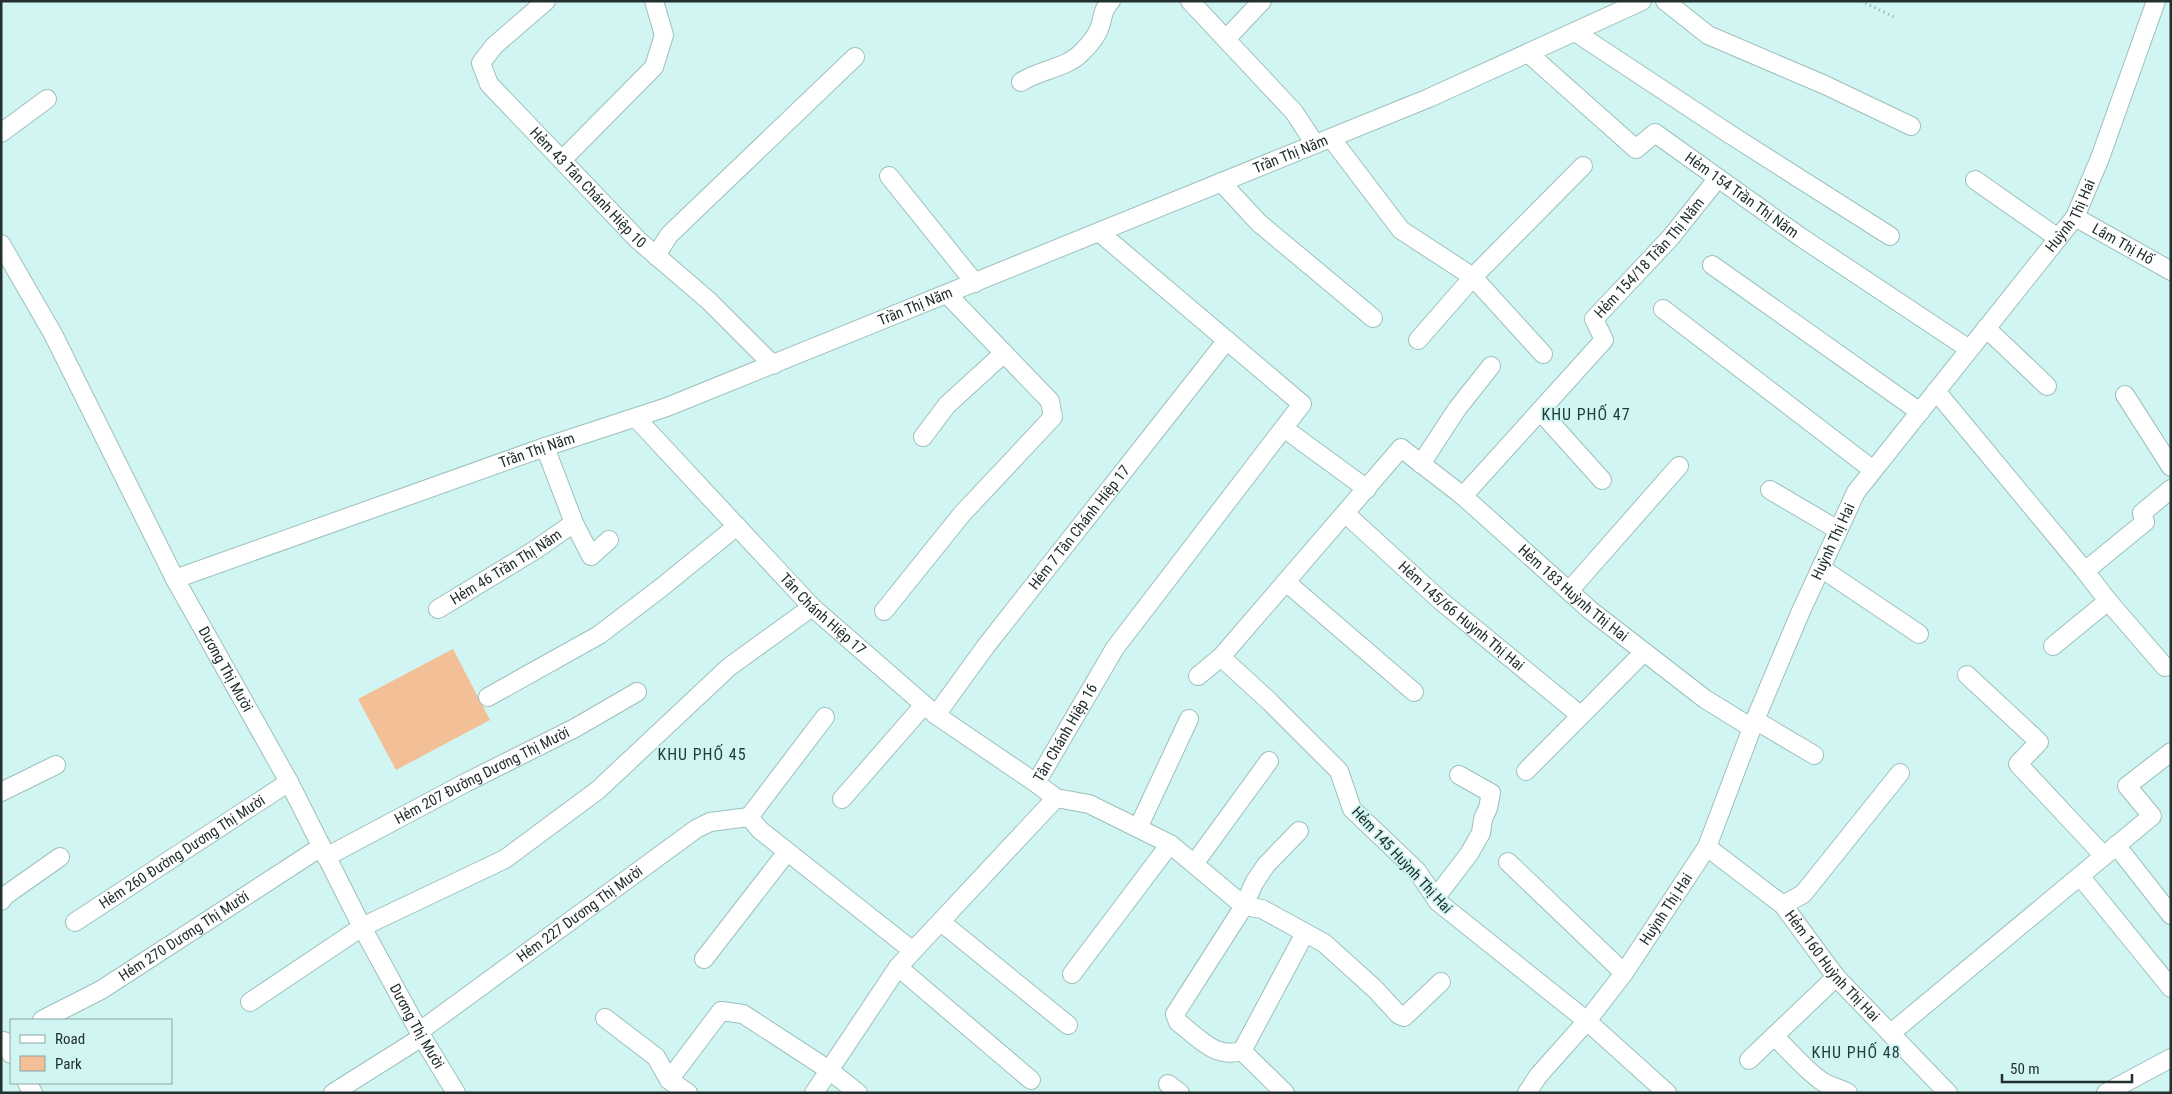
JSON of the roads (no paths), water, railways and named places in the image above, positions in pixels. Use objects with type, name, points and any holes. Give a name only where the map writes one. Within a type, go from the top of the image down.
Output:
[{"type":"street","name":"Hẻm 43 Tân Chánh Hiệp 10","points":[[546,1],[494,46],[481,63],[489,84],[638,240],[709,301],[773,365]]},
{"type":"street","points":[[562,160],[654,68],[664,35],[654,1]]},
{"type":"street","points":[[1021,82],[1031,75],[1068,63],[1082,53],[1094,38],[1099,28],[1103,10],[1111,1]]},
{"type":"street","points":[[1190,1],[1323,141],[1401,230],[1473,277],[1543,354]]},
{"type":"street","points":[[1226,39],[1262,1]]},
{"type":"street","name":"Trần Thị Năm","points":[[175,579],[545,447],[667,407],[1429,98],[1642,1]]},
{"type":"street","points":[[1665,1],[1708,35],[1825,85],[1911,126]]},
{"type":"street","name":"Huỳnh Thị Hai","points":[[1527,1093],[1538,1076],[1587,1021],[1624,973],[1708,847],[1754,724],[1856,492],[2075,217],[2100,158],[2156,1]]},
{"type":"street","points":[[1575,32],[1728,133],[1890,236]]},
{"type":"street","name":"Hẻm 154 Trần Thị Năm","points":[[1528,53],[1636,148],[1655,133],[1856,275],[1969,349]]},
{"type":"street","points":[[656,256],[669,236],[855,57]]},
{"type":"street","points":[[1,133],[47,99]]},
{"type":"street","points":[[1418,340],[1473,277],[1583,166]]},
{"type":"street","points":[[889,176],[975,283]]},
{"type":"street","name":"Hẻm 154/18 Trần Thị Năm","points":[[1463,496],[1604,340],[1594,319],[1671,237],[1718,178]]},
{"type":"street","points":[[1975,180],[2058,238]]},
{"type":"street","points":[[1221,182],[1259,223],[1373,318]]},
{"type":"street","name":"Lâm Thị Hố","points":[[2075,217],[2171,271]]},
{"type":"street","points":[[1098,232],[1227,340]]},
{"type":"street","name":"Dương Thị Mười","points":[[1,244],[53,334],[175,579],[289,782],[362,927],[456,1093]]},
{"type":"street","points":[[1712,265],[1920,412]]},
{"type":"street","points":[[884,611],[962,514],[1053,417],[1050,401],[946,294]]},
{"type":"street","points":[[1663,310],[1873,470]]},
{"type":"street","points":[[1986,328],[2047,386]]},
{"type":"street","name":"Tân Chánh Hiệp 16","points":[[814,1093],[898,967],[1056,798],[1036,783],[1115,648],[1285,429],[1302,404],[1227,340]]},
{"type":"street","name":"Hẻm 7 Tân Chánh Hiệp 17","points":[[842,799],[930,710],[998,631],[1227,340]]},
{"type":"street","points":[[923,437],[947,405],[1004,353]]},
{"type":"street","points":[[1422,464],[1457,409],[1491,366]]},
{"type":"street","points":[[1936,391],[2108,601],[2165,667]]},
{"type":"street","points":[[2125,395],[2171,467]]},
{"type":"street","points":[[1540,411],[1602,480]]},
{"type":"street","name":"Tân Chánh Hiệp 17","points":[[636,418],[812,607],[930,710],[1036,783]]},
{"type":"street","points":[[1198,676],[1221,656],[1367,489],[1285,429]]},
{"type":"street","name":"Hẻm 46 Trần Thị Năm","points":[[545,447],[574,523],[591,556],[609,540]]},
{"type":"street","name":"Hẻm 183 Huỳnh Thị Hai","points":[[1367,489],[1401,448],[1463,496],[1590,610],[1705,699],[1814,756]]},
{"type":"street","points":[[1569,591],[1679,466]]},
{"type":"street","points":[[2085,571],[2145,522],[2142,513],[2171,489]]},
{"type":"street","points":[[1770,490],[1838,530]]},
{"type":"street","name":"Hẻm 145/66 Huỳnh Thị Hai","points":[[1346,514],[1441,602],[1580,715]]},
{"type":"street","name":"Hẻm 46 Trần Thị Năm","points":[[438,609],[535,550],[574,523]]},
{"type":"street","points":[[488,696],[599,634],[662,587],[737,526]]},
{"type":"street","points":[[1821,568],[1919,634]]},
{"type":"street","points":[[1286,582],[1414,692]]},
{"type":"street","points":[[2053,646],[2108,601]]},
{"type":"street","points":[[250,1002],[362,927],[505,859],[598,790],[729,667],[812,607]]},
{"type":"street","points":[[1526,770],[1644,652]]},
{"type":"street","name":"Hẻm 145 Huỳnh Thị Hai","points":[[1221,656],[1339,771],[1352,809],[1417,871],[1438,902],[1587,1021],[1667,1093]]},
{"type":"street","points":[[1967,675],[2038,742],[2018,764],[2110,851],[2171,915]]},
{"type":"street","name":"Hẻm 207 Đường Dương Thị Mười","points":[[324,852],[575,728],[637,692]]},
{"type":"street","points":[[824,717],[749,817],[760,830],[787,852],[914,951]]},
{"type":"street","points":[[1138,828],[1189,719]]},
{"type":"street","points":[[1892,1033],[2152,816],[2128,786],[2171,752]]},
{"type":"street","points":[[1194,864],[1269,762]]},
{"type":"street","points":[[1,792],[56,765]]},
{"type":"street","points":[[1783,905],[1803,894],[1900,773]]},
{"type":"street","points":[[1436,897],[1469,854],[1481,833],[1491,793],[1459,774]]},
{"type":"street","name":"Hẻm 260 Đường Dương Thị Mười","points":[[75,922],[289,782]]},
{"type":"street","points":[[1056,798],[1089,804],[1170,844],[1244,906],[1262,909],[1324,943],[1375,989],[1399,1015],[1404,1017],[1442,982]]},
{"type":"street","name":"Hẻm 227 Dương Thị Mười","points":[[333,1093],[421,1034],[696,829],[710,822],[749,817]]},
{"type":"street","points":[[1299,831],[1266,865],[1254,883],[1244,906],[1175,1014],[1178,1022],[1219,1052],[1231,1054],[1242,1051],[1305,933]]},
{"type":"street","points":[[1072,974],[1170,844]]},
{"type":"street","name":"Hẻm 160 Huỳnh Thị Hai","points":[[1708,847],[1783,905],[1836,977],[1948,1093]]},
{"type":"street","name":"Hẻm 270 Dương Thị Mười","points":[[44,1019],[100,990],[324,852]]},
{"type":"street","points":[[704,959],[787,852]]},
{"type":"street","points":[[1,901],[6,894],[60,857]]},
{"type":"street","points":[[1508,862],[1624,973]]},
{"type":"street","points":[[2080,876],[2171,988]]},
{"type":"street","points":[[941,922],[1068,1026]]},
{"type":"street","points":[[898,967],[1031,1080]]},
{"type":"street","points":[[1749,1060],[1836,977]]},
{"type":"street","points":[[669,1080],[721,1011],[743,1014],[829,1070],[858,1093]]},
{"type":"street","points":[[605,1018],[656,1057],[669,1080],[688,1093]]},
{"type":"street","points":[[1774,1036],[1818,1078],[1830,1086],[1838,1087],[1848,1093]]},
{"type":"street","points":[[1242,1051],[1286,1093]]},
{"type":"street","points":[[2106,1093],[2171,1058]]},
{"type":"district","name":"KHU PHỐ 47","points":[[1586,414]]},
{"type":"district","name":"KHU PHỐ 45","points":[[702,754]]},
{"type":"district","name":"KHU PHỐ 48","points":[[1856,1052]]}]
